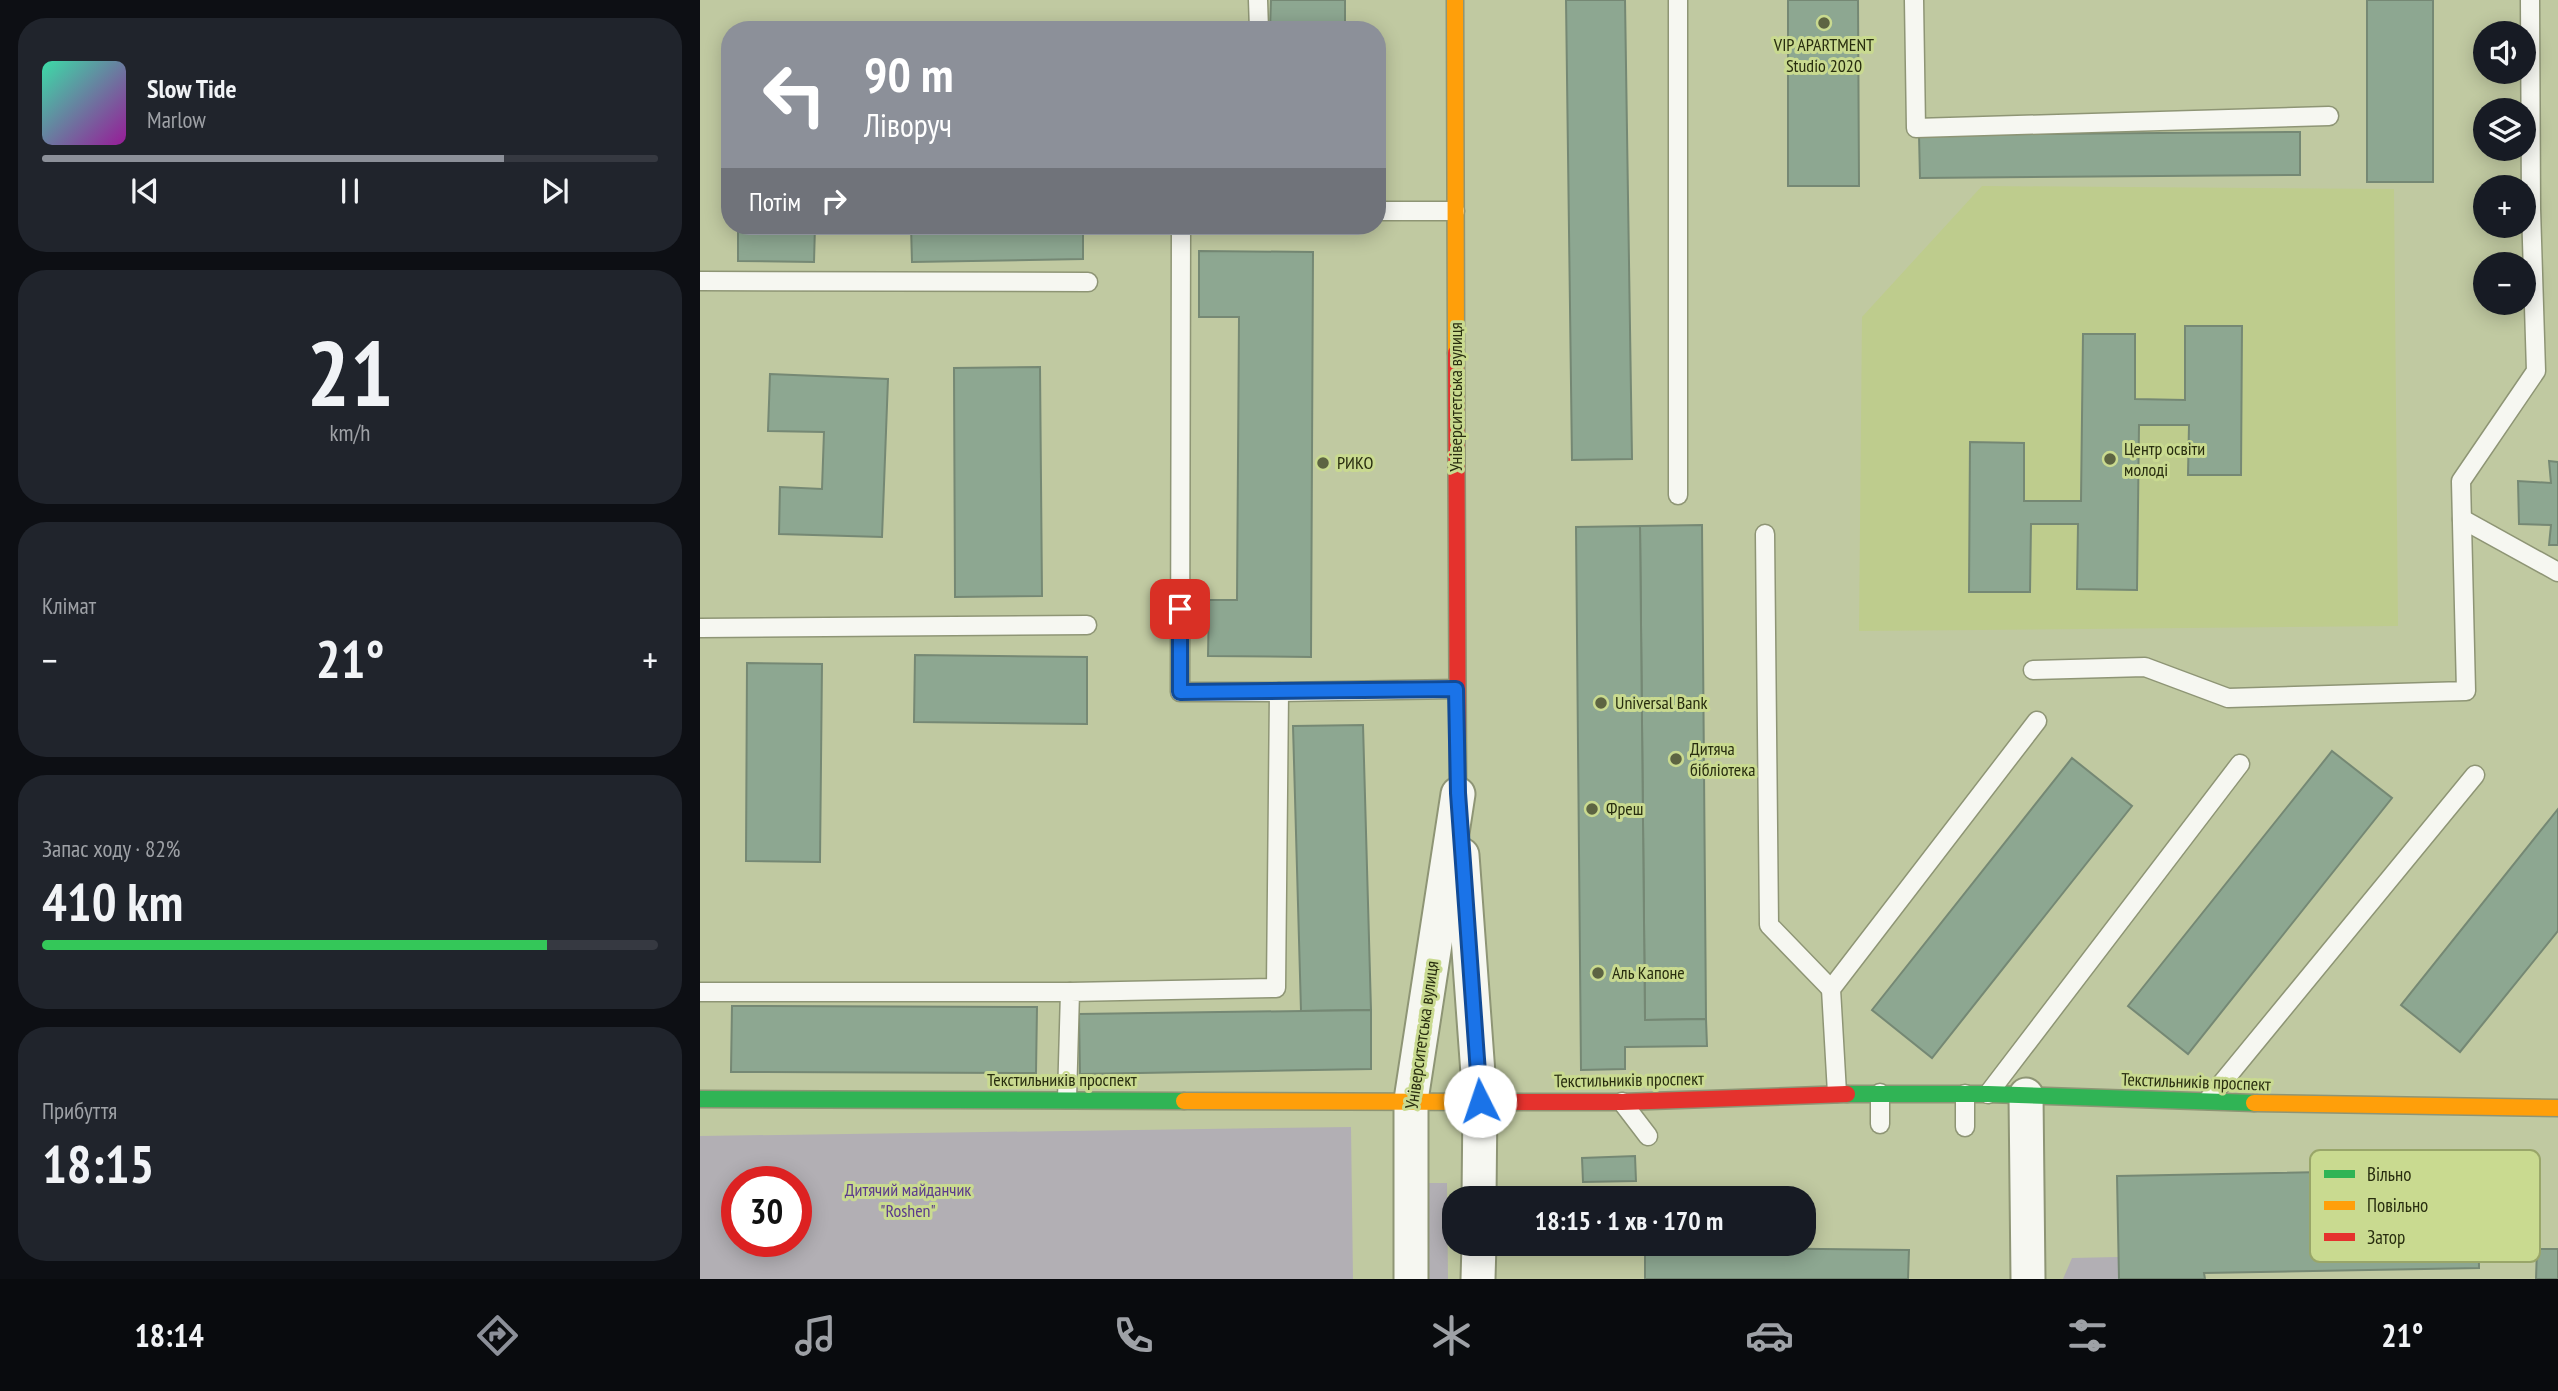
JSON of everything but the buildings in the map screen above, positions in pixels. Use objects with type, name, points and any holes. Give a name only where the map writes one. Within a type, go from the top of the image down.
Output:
[{"type":"street","name":"Університетська вулиця","points":[[1455,0],[1458,793],[1480,1101],[1479,1186]]},
{"type":"street","name":"Університетська вулиця","points":[[1411,1279],[1411,1100],[1458,793]]},
{"type":"street","name":"Текстильників проспект","points":[[700,1099],[1622,1102],[1880,1093],[2558,1108]]},
{"type":"street","points":[[2026,1096],[2028,1279]]},
{"type":"street","points":[[1478,1279],[1479,1256]]},
{"type":"lane","points":[[1258,0],[1259,21]]},
{"type":"lane","points":[[1678,0],[1678,495]]},
{"type":"lane","points":[[1914,0],[1916,128],[2329,116]]},
{"type":"lane","points":[[2033,670],[2145,667],[2228,698],[2466,691],[2460,481],[2536,371],[2531,209],[2530,0]]},
{"type":"lane","points":[[1386,211],[1455,211]]},
{"type":"lane","points":[[1181,235],[1180,692],[1456,689]]},
{"type":"lane","points":[[700,281],[1088,282]]},
{"type":"lane","points":[[2462,519],[2558,572]]},
{"type":"lane","points":[[1765,534],[1769,925],[1831,989],[1837,1093]]},
{"type":"lane","points":[[700,628],[1087,625]]},
{"type":"lane","points":[[700,992],[1070,992],[1276,988],[1279,692]]},
{"type":"lane","points":[[1831,989],[2037,721]]},
{"type":"lane","points":[[1988,1094],[2240,764]]},
{"type":"lane","points":[[2206,1102],[2475,775]]},
{"type":"lane","points":[[1067,1099],[1070,992]]},
{"type":"lane","points":[[1880,1093],[1880,1124]]},
{"type":"lane","points":[[1965,1094],[1965,1127]]},
{"type":"lane","points":[[1622,1102],[1648,1136]]},
{"type":"shaded area","points":[[1982,186],[2394,189],[2398,626],[1859,631],[1862,317]]},
{"type":"green space","name":"Дитячий майданчик \"Roshen\"","points":[[1351,1127],[1353,1279],[700,1279],[700,1136]]},
{"type":"green space","points":[[1426,1183],[1447,1183],[1447,1186],[1442,1186],[1442,1256],[1448,1256],[1448,1279],[1427,1279]]},
{"type":"green space","points":[[2118,1257],[2119,1279],[2063,1279],[2072,1258]]},
{"type":"traffic: fast","points":[[1847,1094],[1988,1094],[2254,1103]]},
{"type":"traffic: fast","points":[[700,1099],[1184,1101]]},
{"type":"traffic: slow","points":[[1455,0],[1456,353]]},
{"type":"traffic: slow","points":[[1184,1101],[1494,1102]]},
{"type":"traffic: slow","points":[[2254,1103],[2558,1108]]},
{"type":"traffic: jam","points":[[1456,353],[1458,794]]},
{"type":"traffic: jam","points":[[1494,1102],[1622,1102],[1847,1094]]},
{"type":"place","name":"VIP APARTMENT Studio 2020","points":[[1824,23]]},
{"type":"place","name":"Центр освіти молоді","points":[[2110,459]]},
{"type":"place","name":"РИКО","points":[[1323,463]]},
{"type":"place","name":"Universal Bank","points":[[1601,703]]},
{"type":"place","name":"Дитяча бібліотека","points":[[1676,759]]},
{"type":"place","name":"Фреш","points":[[1592,809]]},
{"type":"place","name":"Аль Капоне","points":[[1598,973]]},
{"type":"route","points":[[1180,609],[1180,692],[1456,689],[1458,793],[1480,1101]]}]
